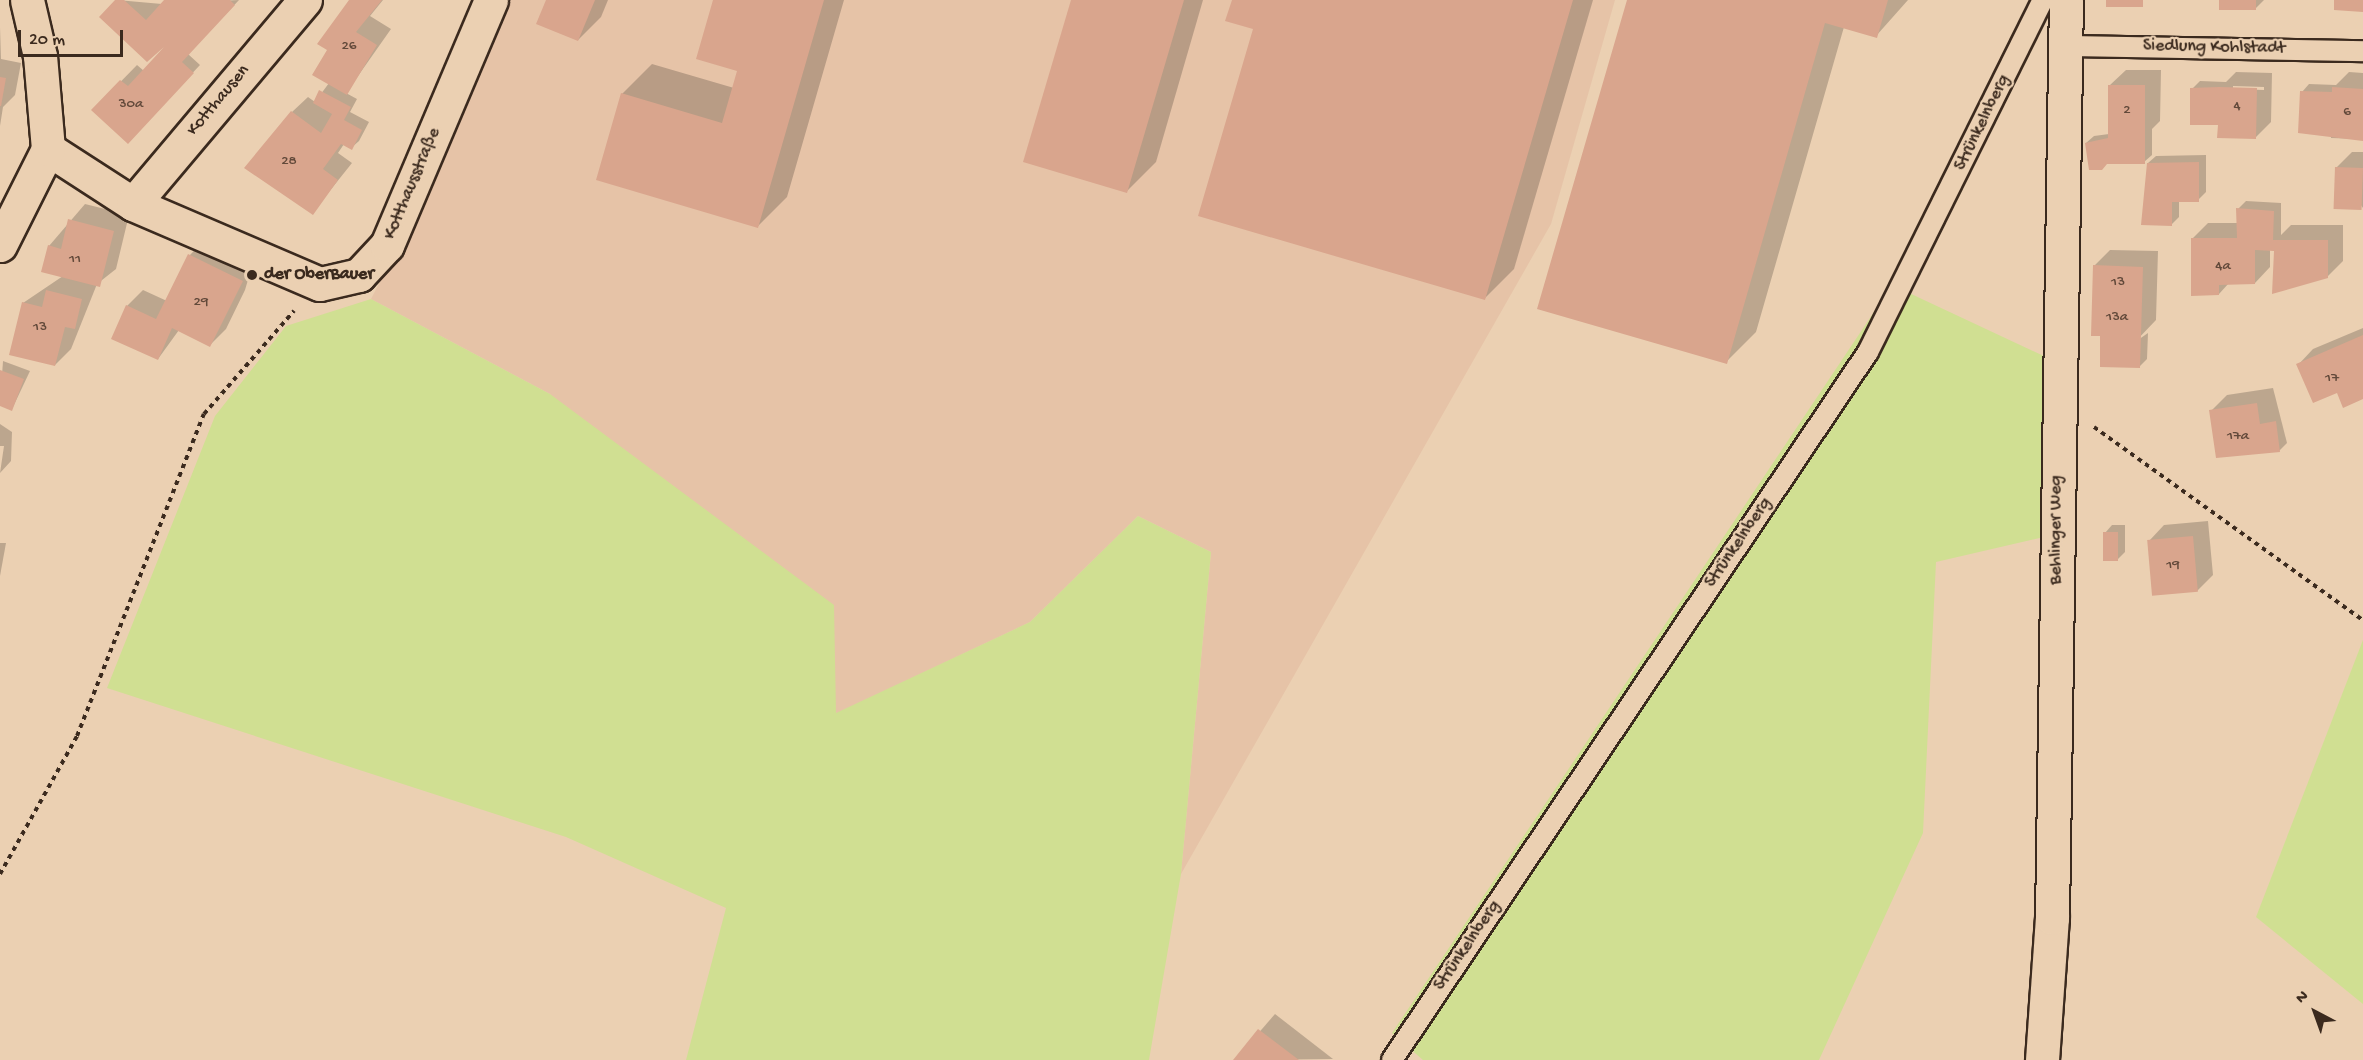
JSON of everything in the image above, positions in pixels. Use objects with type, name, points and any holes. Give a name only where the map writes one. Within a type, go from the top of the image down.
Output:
[{"type":"street","points":[[0,245],[48,149],[40,56],[27,0]]},
{"type":"street","name":"Kotthausen","points":[[133,204],[305,0]]},
{"type":"street","name":"Kotthausstraße","points":[[320,284],[359,275],[387,245],[491,0]]},
{"type":"street","name":"Behlinger Weg","points":[[2042,1060],[2052,895],[2066,0]]},
{"type":"street","points":[[48,149],[133,204],[320,284]]},
{"type":"lane","name":"Strünkelnberg","points":[[1392,1060],[1868,352],[2043,0]]},
{"type":"lane","name":"Siedlung Kohlstadt","points":[[2066,46],[2363,51]]},
{"type":"path","points":[[0,874],[77,736],[204,414],[320,284]]},
{"type":"path","points":[[2058,422],[2100,427],[2363,620]]},
{"type":"shaded area","points":[[507,0],[1615,0],[1551,224],[1181,874],[1211,552],[1138,516],[1030,622],[836,714],[550,394],[371,299],[423,199]]},
{"type":"green space","points":[[1892,285],[2046,357],[2057,534],[1936,562],[1923,833],[1819,1060],[1423,1060],[1392,1033]]},
{"type":"green space","points":[[371,299],[550,394],[834,605],[836,713],[1030,622],[1138,516],[1211,552],[1181,874],[1149,1060],[686,1060],[726,908],[566,837],[107,688],[215,416],[286,326]]},
{"type":"green space","points":[[2363,640],[2363,1004],[2256,917]]},
{"type":"building","points":[[115,0],[124,0],[146,20],[164,0],[230,0],[235,5],[182,62],[194,73],[128,144],[91,110],[120,80],[128,86],[164,47],[147,62],[99,17]]},
{"type":"building","points":[[349,0],[382,0],[356,32],[377,45],[347,95],[312,75],[327,50],[317,44]]},
{"type":"building","points":[[546,0],[595,0],[578,41],[536,24]]},
{"type":"building","points":[[713,0],[824,0],[758,228],[596,180],[621,93],[722,123],[737,71],[696,59]]},
{"type":"building","points":[[1071,0],[1184,0],[1127,193],[1023,162]]},
{"type":"building","points":[[1232,0],[1573,0],[1485,300],[1198,216],[1253,29],[1225,21]]},
{"type":"building","points":[[1627,0],[1888,0],[1877,38],[1825,23],[1727,364],[1537,309]]},
{"type":"building","points":[[2106,0],[2143,0],[2143,7],[2106,7]]},
{"type":"building","points":[[2219,0],[2256,0],[2256,10],[2219,10]]},
{"type":"building","points":[[2334,0],[2363,0],[2363,12],[2334,10]]},
{"type":"building","points":[[0,77],[6,78],[1,106],[0,106]]},
{"type":"building","points":[[2108,85],[2145,85],[2145,164],[2107,164],[2102,170],[2089,170],[2085,143],[2108,138]]},
{"type":"building","points":[[2332,87],[2363,89],[2363,141],[2298,133],[2300,91],[2332,92]]},
{"type":"building","points":[[2190,88],[2257,88],[2256,139],[2217,138],[2218,125],[2190,125]]},
{"type":"building","points":[[319,90],[351,107],[344,120],[362,130],[352,150],[341,144],[323,169],[338,180],[313,215],[244,168],[291,111],[321,133],[332,114],[313,103]]},
{"type":"building","points":[[2199,162],[2199,202],[2172,202],[2172,226],[2141,225],[2147,163]]},
{"type":"building","points":[[2335,167],[2363,168],[2362,210],[2334,209]]},
{"type":"building","points":[[2236,208],[2274,211],[2273,240],[2328,240],[2328,278],[2272,294],[2274,251],[2255,250],[2255,284],[2219,285],[2219,295],[2191,296],[2191,238],[2237,238]]},
{"type":"building","points":[[68,219],[114,231],[100,287],[41,272],[48,245],[61,249]]},
{"type":"building","points":[[188,254],[243,281],[210,347],[172,328],[158,360],[111,339],[126,305],[156,319]]},
{"type":"building","points":[[2093,265],[2143,267],[2140,368],[2100,367],[2100,336],[2091,336]]},
{"type":"building","points":[[46,290],[82,299],[75,329],[65,327],[55,366],[9,355],[22,302],[42,307]]},
{"type":"building","points":[[2363,335],[2363,399],[2343,408],[2337,393],[2313,403],[2296,364]]},
{"type":"building","points":[[0,370],[24,379],[12,411],[0,406]]},
{"type":"building","points":[[2257,403],[2260,424],[2276,421],[2280,452],[2216,458],[2209,410]]},
{"type":"building","points":[[2103,532],[2118,532],[2118,561],[2103,561]]},
{"type":"building","points":[[2193,536],[2198,592],[2152,596],[2147,540]]},
{"type":"building","points":[[1258,1029],[1299,1060],[1233,1060]]},
{"type":"place","name":"der OberBauer","points":[[252,275]]}]
